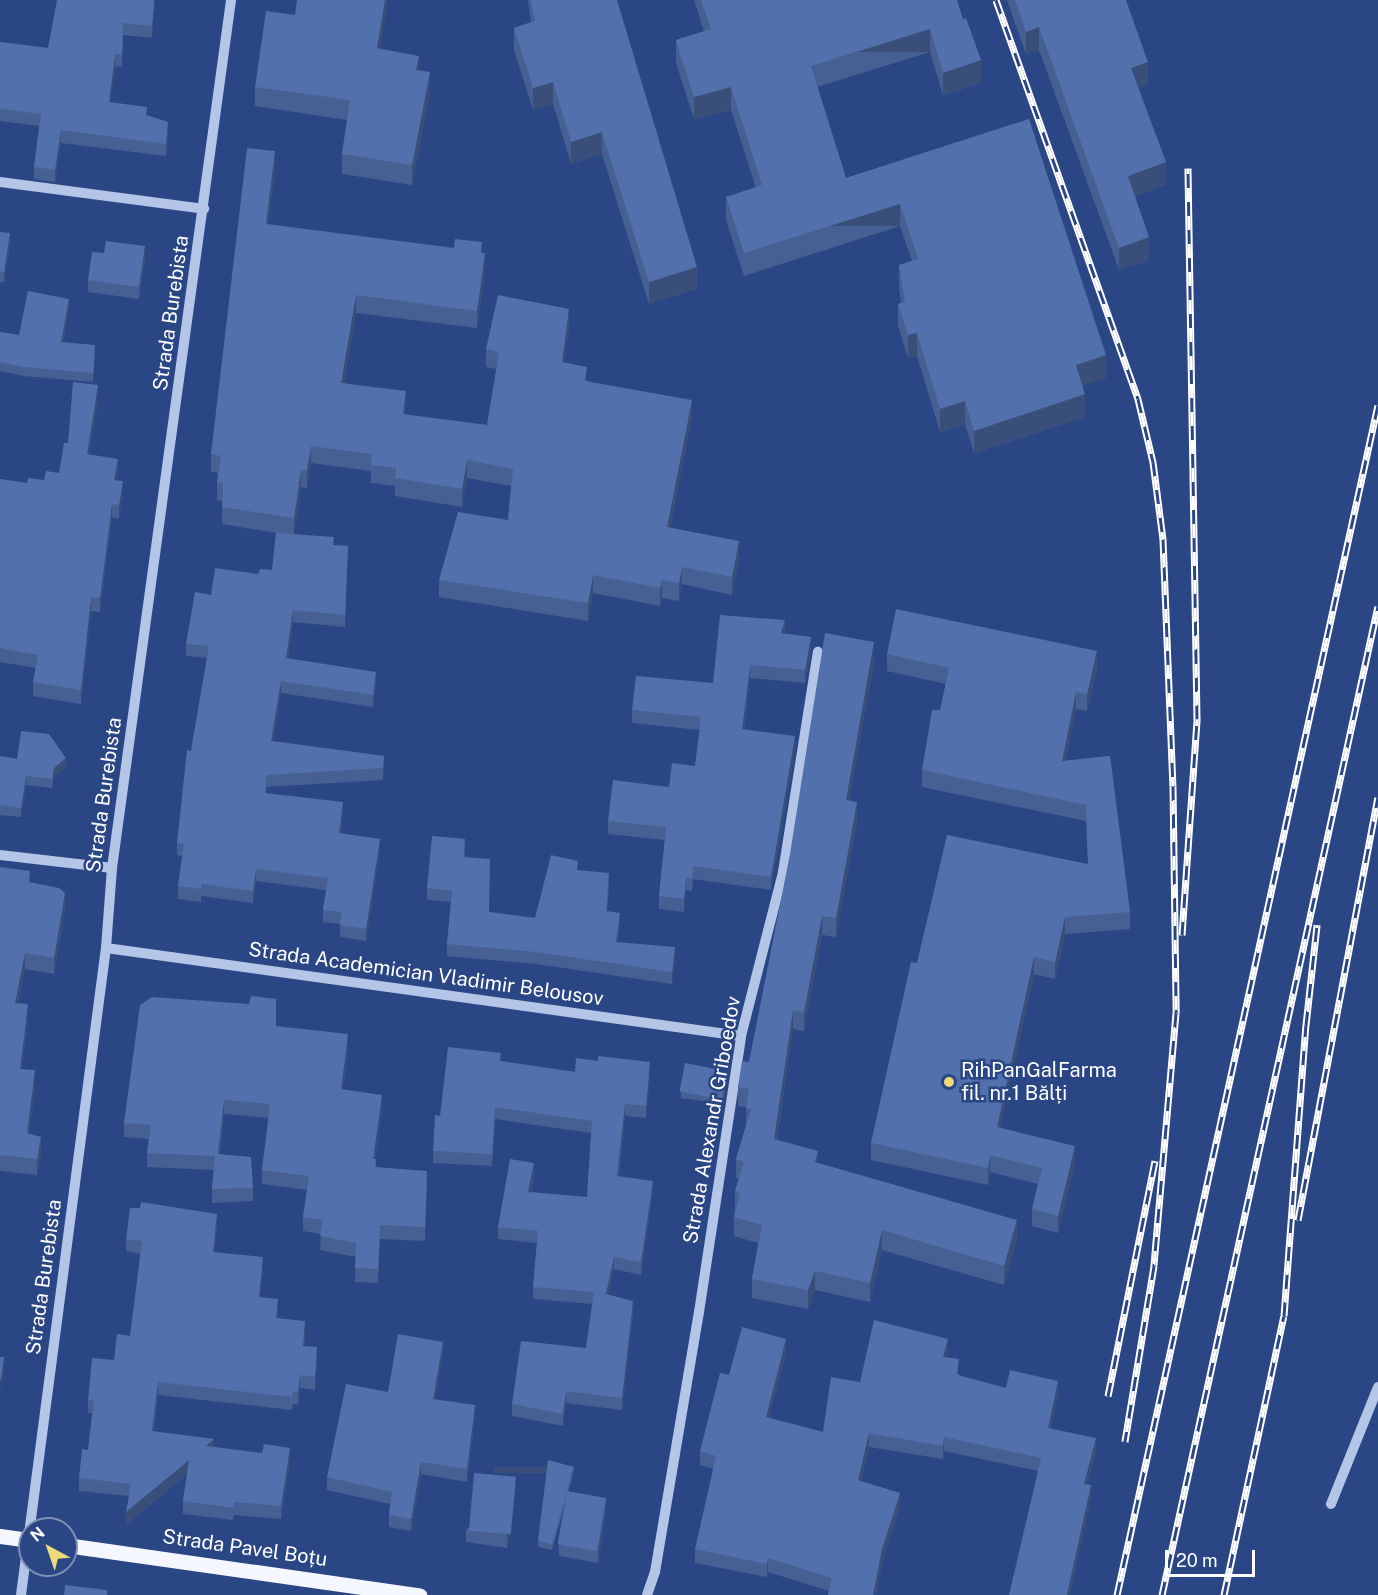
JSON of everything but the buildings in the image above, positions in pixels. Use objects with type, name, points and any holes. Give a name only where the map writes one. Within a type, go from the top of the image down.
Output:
[{"type":"main road","points":[[0,1536],[18,1539]]},
{"type":"main road","name":"Strada Pavel Boțu","points":[[78,1547],[359,1590],[419,1595]]},
{"type":"street","name":"Strada Burebista","points":[[31,1517],[106,948],[112,868],[231,0]]},
{"type":"street","points":[[0,182],[204,209]]},
{"type":"street","name":"Strada Alexandr Griboedov","points":[[647,1595],[655,1572],[741,1036],[783,872],[818,652]]},
{"type":"street","points":[[0,855],[112,868]]},
{"type":"street","name":"Strada Academician Vladimir Belousov","points":[[106,948],[741,1036]]},
{"type":"street","points":[[1331,1504],[1378,1387]]},
{"type":"street","name":"Strada Burebista","points":[[21,1595],[23,1577]]},
{"type":"railway","points":[[996,0],[1138,399],[1153,462],[1163,539],[1173,786],[1176,1013],[1154,1266],[1125,1442]]},
{"type":"railway","points":[[1182,935],[1197,719],[1188,168]]},
{"type":"railway","points":[[1117,1595],[1378,405]]},
{"type":"railway","points":[[1162,1595],[1378,606]]},
{"type":"railway","points":[[1298,1220],[1378,797]]},
{"type":"railway","points":[[1224,1595],[1284,1316],[1306,1025],[1317,925]]},
{"type":"railway","points":[[1108,1396],[1155,1161]]},
{"type":"place","name":"RihPanGalFarma fil. nr.1 Bălți","points":[[949,1082]]}]
